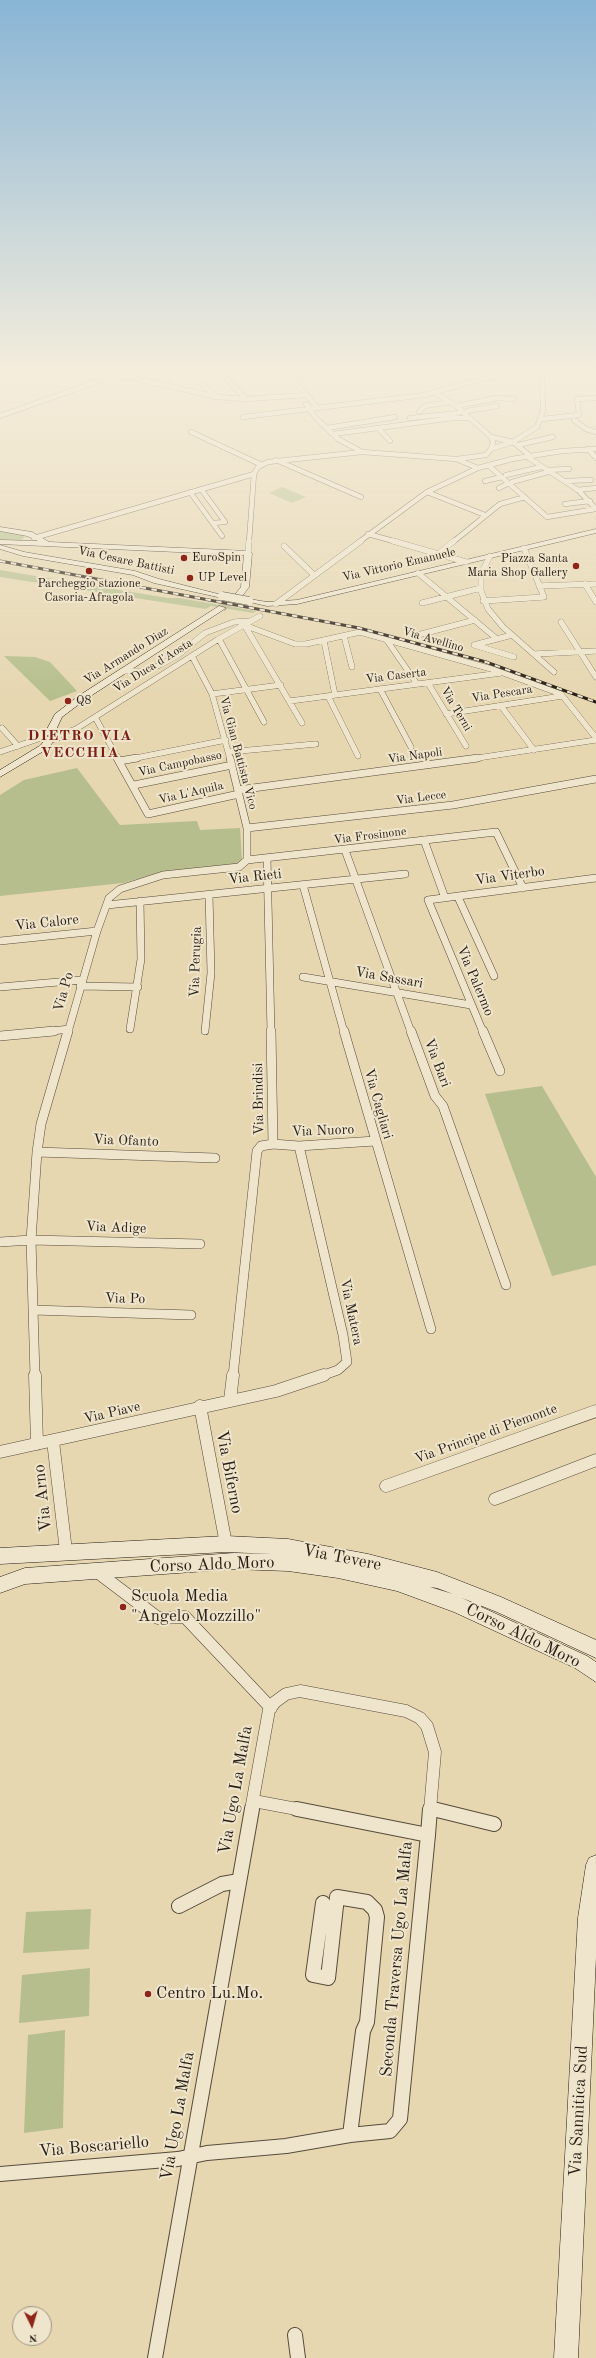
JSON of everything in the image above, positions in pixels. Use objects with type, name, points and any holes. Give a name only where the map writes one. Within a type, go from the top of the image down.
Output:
[{"type":"street","points":[[17,552],[16,549],[33,537],[233,480]]},
{"type":"street","points":[[237,597],[245,587],[254,480]]},
{"type":"street","points":[[322,480],[361,497]]},
{"type":"street","points":[[276,604],[368,534],[427,492],[451,480]]},
{"type":"street","points":[[509,480],[525,498],[547,517],[596,508]]},
{"type":"street","points":[[499,488],[517,480]]},
{"type":"street","points":[[563,481],[590,480]]},
{"type":"street","points":[[563,481],[577,490],[596,508]]},
{"type":"street","points":[[433,488],[444,493]]},
{"type":"street","points":[[577,490],[596,488]]},
{"type":"street","points":[[201,489],[231,529]]},
{"type":"street","points":[[190,492],[222,536]]},
{"type":"street","points":[[427,492],[486,515]]},
{"type":"street","points":[[438,554],[503,502],[525,498]]},
{"type":"street","points":[[565,504],[590,501]]},
{"type":"street","points":[[213,523],[225,522]]},
{"type":"street","points":[[0,529],[58,544]]},
{"type":"street","name":"Via Vittorio Emanuele","points":[[276,604],[297,602],[418,572],[596,531]]},
{"type":"street","points":[[368,534],[466,562]]},
{"type":"street","points":[[0,542],[226,552],[248,550]]},
{"type":"street","name":"Via Cesare Battisti","points":[[0,546],[17,552],[135,573],[157,581],[222,596],[276,604]]},
{"type":"street","points":[[284,546],[314,575]]},
{"type":"street","points":[[483,601],[544,597],[524,548]]},
{"type":"street","points":[[226,552],[247,564]]},
{"type":"street","points":[[490,556],[481,574],[480,588],[483,601],[494,617],[554,672]]},
{"type":"street","points":[[418,572],[497,639]]},
{"type":"street","points":[[585,584],[596,602]]},
{"type":"street","points":[[539,586],[596,584]]},
{"type":"street","points":[[422,603],[480,588]]},
{"type":"street","name":"Via Armando Diaz","points":[[55,733],[58,716],[83,697],[125,672],[222,608]]},
{"type":"street","name":"Via Duca d'Aosta","points":[[0,774],[45,739],[57,738],[55,733],[76,729],[192,656],[260,616]]},
{"type":"street","points":[[125,672],[139,672],[154,667],[178,655],[205,633],[240,620],[250,621]]},
{"type":"street","points":[[414,636],[475,620]]},
{"type":"street","points":[[561,622],[596,677]]},
{"type":"street","points":[[244,625],[281,685],[302,723]]},
{"type":"street","name":"Via Avellino","points":[[244,625],[295,644],[324,641],[360,632],[504,673],[562,696],[596,739]]},
{"type":"street","points":[[512,635],[474,645],[514,657]]},
{"type":"street","points":[[344,636],[352,667]]},
{"type":"street","points":[[220,639],[264,722]]},
{"type":"street","points":[[386,639],[417,684]]},
{"type":"street","points":[[324,641],[335,695]]},
{"type":"street","points":[[535,654],[596,651]]},
{"type":"street","name":"Via Gian Battista Vico","points":[[192,656],[212,694],[226,740],[246,828],[247,860]]},
{"type":"street","name":"Via Caserta","points":[[290,701],[504,673]]},
{"type":"street","name":"Via Terni","points":[[428,683],[466,746]]},
{"type":"street","points":[[212,694],[281,685]]},
{"type":"street","points":[[380,689],[411,748]]},
{"type":"street","points":[[328,696],[358,756]]},
{"type":"street","name":"Via Pescara","points":[[446,714],[562,696]]},
{"type":"street","points":[[501,706],[534,750]]},
{"type":"street","points":[[95,717],[134,785]]},
{"type":"street","points":[[2,728],[18,746]]},
{"type":"street","points":[[0,752],[45,739]]},
{"type":"street","name":"Via Napoli","points":[[238,792],[534,750],[596,739]]},
{"type":"street","points":[[119,761],[226,740]]},
{"type":"street","points":[[228,752],[316,744]]},
{"type":"street","name":"Via Campobasso","points":[[134,785],[232,765]]},
{"type":"street","name":"Via Lecce","points":[[246,828],[446,806],[596,779]]},
{"type":"street","name":"Via L'Aquila","points":[[134,785],[148,814],[238,792]]},
{"type":"street","name":"Via Frosinone","points":[[247,860],[496,832],[522,888]]},
{"type":"street","points":[[424,840],[445,898]]},
{"type":"street","name":"Via Bari","points":[[345,850],[434,1096],[443,1106],[506,1285]]},
{"type":"street","name":"Via Brindisi","points":[[230,1400],[257,1151],[265,1145],[273,1144],[267,858]]},
{"type":"street","name":"Via Po","points":[[191,1315],[33,1310],[31,1240],[37,1152],[41,1124],[81,983],[97,931],[113,893],[148,879],[239,867],[247,860]]},
{"type":"street","name":"Via Rieti","points":[[107,905],[405,874]]},
{"type":"street","name":"Via Viterbo","points":[[428,900],[596,878]]},
{"type":"street","name":"Via Cagliari","points":[[303,885],[375,1142],[431,1329]]},
{"type":"street","name":"Via Perugia","points":[[205,1031],[211,973],[209,895]]},
{"type":"street","points":[[458,897],[494,976]]},
{"type":"street","name":"Via Palermo","points":[[428,900],[500,1071]]},
{"type":"street","points":[[130,1029],[142,959],[140,901]]},
{"type":"street","name":"Via Calore","points":[[0,941],[97,931]]},
{"type":"street","name":"Via Sassari","points":[[303,977],[471,1005]]},
{"type":"street","points":[[0,987],[81,983],[138,987]]},
{"type":"street","points":[[0,1036],[69,1029]]},
{"type":"street","name":"Via Nuoro","points":[[273,1144],[299,1146],[375,1142]]},
{"type":"street","name":"Via Matera","points":[[230,1400],[276,1391],[338,1370],[347,1362],[343,1335],[299,1146]]},
{"type":"street","name":"Via Ofanto","points":[[37,1152],[215,1158]]},
{"type":"street","points":[[0,1242],[31,1240]]},
{"type":"street","name":"Via Adige","points":[[31,1240],[200,1244]]},
{"type":"street","points":[[33,1310],[37,1444]]},
{"type":"street","name":"Via Piave","points":[[0,1452],[230,1400]]},
{"type":"street","name":"Via Biferno","points":[[200,1406],[226,1544]]},
{"type":"street","name":"Via Principe di Piemonte","points":[[386,1486],[596,1411]]},
{"type":"street","name":"Via Arno","points":[[53,1441],[66,1551]]},
{"type":"street","points":[[495,1499],[596,1460]]},
{"type":"street","name":"Via Tevere","points":[[0,1556],[66,1551],[226,1544],[288,1547],[368,1562],[400,1570],[466,1591],[596,1649]]},
{"type":"street","name":"Corso Aldo Moro","points":[[0,1585],[25,1576],[234,1561],[288,1563],[338,1570],[397,1583],[456,1604],[581,1662],[596,1673]]},
{"type":"street","points":[[96,1571],[158,1618],[185,1617],[271,1708],[275,1702],[286,1694],[300,1691],[406,1710],[420,1718],[427,1726],[435,1752],[428,1835]]},
{"type":"street","name":"Via Ugo La Malfa","points":[[155,2358],[271,1708]]},
{"type":"street","name":"Seconda Traversa Ugo La Malfa","points":[[254,1800],[428,1835],[400,2119]]},
{"type":"street","points":[[431,1809],[494,1824]]},
{"type":"street","name":"Via Sannitica Sud","points":[[566,2358],[588,1918],[596,1865]]},
{"type":"street","points":[[179,1906],[222,1884],[240,1880]]},
{"type":"street","points":[[323,1904],[313,1975],[328,1978],[337,1897],[367,1902],[375,1910],[377,1917],[367,2022],[363,2032],[350,2135]]},
{"type":"street","name":"Via Boscariello","points":[[0,2174],[191,2157],[292,2145],[350,2135],[390,2131],[400,2119]]},
{"type":"street","points":[[296,2334],[298,2358]]},
{"type":"green space","points":[[282,487],[306,497],[292,503],[269,493]]},
{"type":"green space","points":[[0,531],[22,535],[25,537],[20,541],[0,540]]},
{"type":"green space","points":[[0,570],[256,611],[253,613],[211,606],[206,609],[0,577]]},
{"type":"green space","points":[[4,656],[35,657],[50,662],[77,691],[50,701]]},
{"type":"green space","points":[[77,768],[120,825],[197,821],[200,830],[240,828],[242,860],[238,864],[162,872],[123,883],[0,896],[0,795],[24,780]]},
{"type":"green space","points":[[542,1086],[596,1177],[596,1265],[552,1276],[485,1094]]},
{"type":"green space","points":[[91,1909],[89,1949],[23,1953],[26,1912]]},
{"type":"green space","points":[[90,1968],[89,2016],[19,2023],[22,1975]]},
{"type":"green space","points":[[65,2030],[63,2128],[24,2133],[28,2035]]},
{"type":"tunnel","points":[[222,608],[237,597]]},
{"type":"railway","points":[[0,561],[359,628],[486,662],[596,702]]},
{"type":"place","name":"EuroSpin","points":[[184,558]]},
{"type":"place","name":"Piazza Santa Maria Shop Gallery","points":[[576,566]]},
{"type":"place","name":"Parcheggio stazione Casoria-Afragola","points":[[89,571]]},
{"type":"place","name":"UP Level","points":[[190,578]]},
{"type":"place","name":"Q8","points":[[68,701]]},
{"type":"place","name":"Scuola Media \"Angelo Mozzillo\"","points":[[123,1607]]},
{"type":"place","name":"Centro Lu.Mo.","points":[[148,1994]]},
{"type":"district","name":"DIETRO VIA VECCHIA","points":[[80,744]]}]
